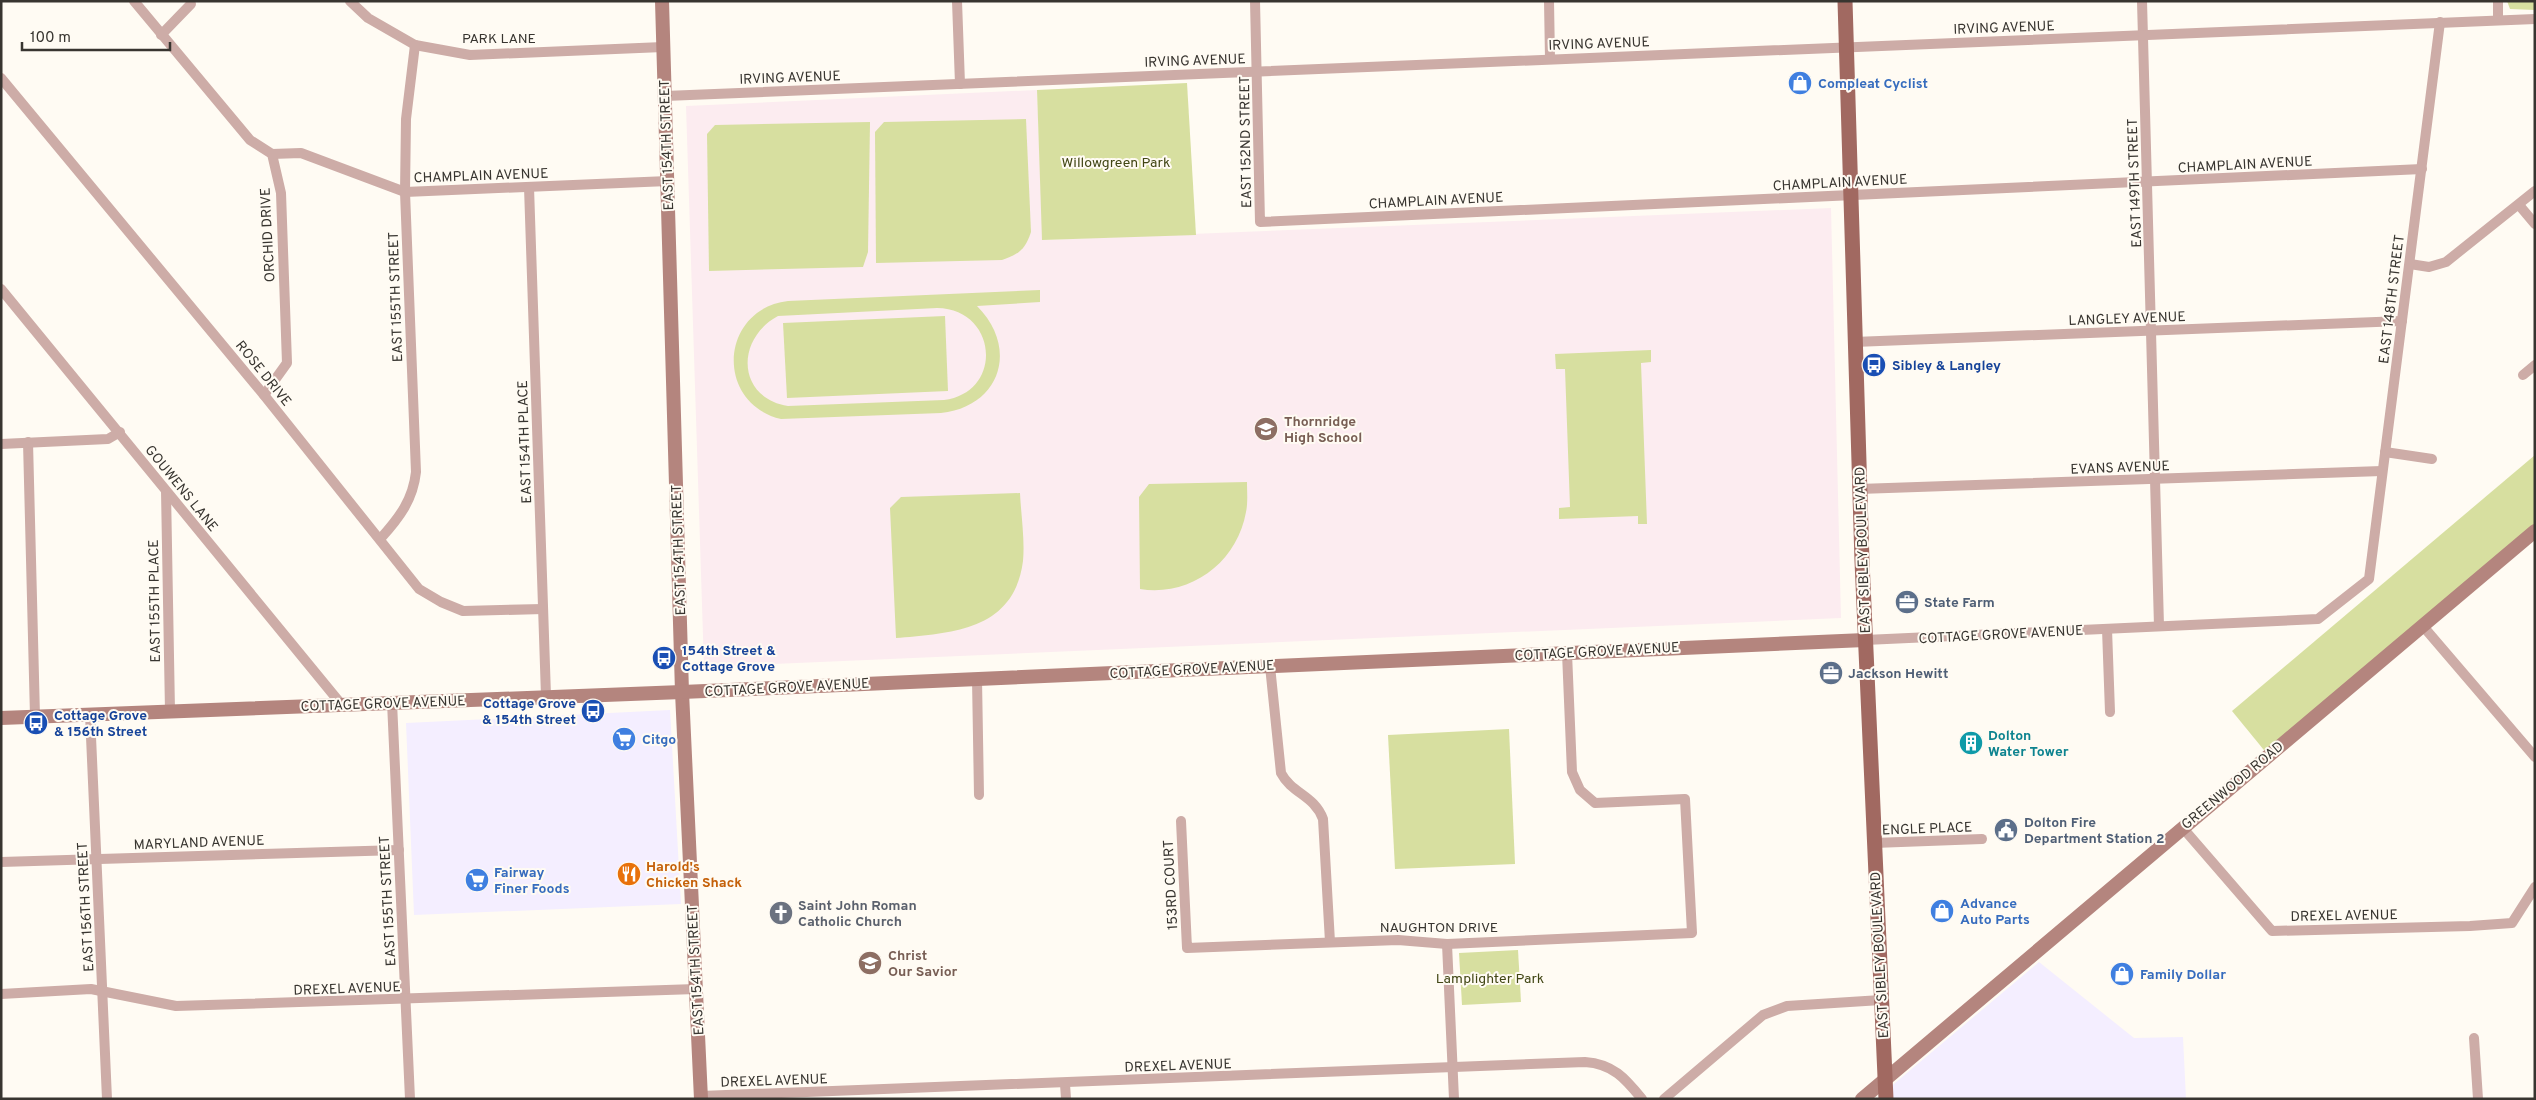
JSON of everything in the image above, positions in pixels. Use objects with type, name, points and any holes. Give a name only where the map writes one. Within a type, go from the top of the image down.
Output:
[{"type":"main road","name":"EAST SIBLEY BOULEVARD","points":[[1845,1],[1849,195],[1859,489],[1886,1099]]},
{"type":"street","points":[[134,1],[250,140],[272,154]]},
{"type":"street","name":"PARK LANE","points":[[350,1],[368,18],[415,44],[470,55],[663,47]]},
{"type":"street","name":"EAST 154TH STREET","points":[[662,1],[682,692],[701,1098]]},
{"type":"street","points":[[957,1],[960,84]]},
{"type":"street","name":"EAST 152ND STREET","points":[[1255,1],[1260,222]]},
{"type":"street","points":[[1549,1],[1550,59]]},
{"type":"street","name":"EAST 149TH STREET","points":[[2142,1],[2156,479]]},
{"type":"street","points":[[2498,1],[2498,20]]},
{"type":"street","points":[[161,35],[191,4]]},
{"type":"street","name":"IRVING AVENUE","points":[[665,96],[2535,19]]},
{"type":"street","name":"EAST 148TH STREET","points":[[2369,579],[2440,22]]},
{"type":"street","name":"EAST 155TH STREET","points":[[381,538],[396,522],[410,500],[416,472],[405,192],[406,119],[415,44]]},
{"type":"street","name":"ROSE DRIVE","points":[[1,78],[264,394],[381,538],[419,590],[440,602],[463,611],[543,609]]},
{"type":"street","name":"CHAMPLAIN AVENUE","points":[[272,154],[301,153],[405,192],[668,181]]},
{"type":"street","name":"ORCHID DRIVE","points":[[264,394],[287,363],[281,193],[272,154]]},
{"type":"street","name":"CHAMPLAIN AVENUE","points":[[1260,222],[2422,169]]},
{"type":"street","name":"EAST 154TH PLACE","points":[[529,187],[546,696]]},
{"type":"street","points":[[2410,264],[2429,267],[2446,262],[2535,191]]},
{"type":"street","points":[[2519,205],[2535,224]]},
{"type":"street","name":"GOUWENS LANE","points":[[1,289],[341,704]]},
{"type":"street","name":"LANGLEY AVENUE","points":[[1854,342],[2402,321]]},
{"type":"street","points":[[2523,375],[2535,364]]},
{"type":"street","points":[[1,444],[108,439],[120,432]]},
{"type":"street","points":[[28,442],[35,716]]},
{"type":"street","points":[[2385,452],[2432,459]]},
{"type":"street","name":"EVANS AVENUE","points":[[1859,489],[2382,472]]},
{"type":"street","points":[[2156,479],[2159,626]]},
{"type":"street","name":"EAST 155TH PLACE","points":[[166,491],[170,711]]},
{"type":"street","name":"GREENWOOD ROAD","points":[[1862,1099],[2535,531]]},
{"type":"street","name":"COTTAGE GROVE AVENUE","points":[[1,718],[682,692],[2318,619],[2369,579]]},
{"type":"street","points":[[2422,625],[2535,757]]},
{"type":"street","points":[[2107,629],[2110,712]]},
{"type":"street","name":"NAUGHTON DRIVE","points":[[1187,948],[1398,940],[1447,944],[1692,933],[1685,800],[1595,803],[1580,790],[1572,772],[1567,653]]},
{"type":"street","points":[[1270,666],[1281,773],[1286,782],[1312,800],[1320,809],[1324,819],[1330,942]]},
{"type":"street","points":[[976,679],[979,795]]},
{"type":"street","name":"EAST 155TH STREET","points":[[392,702],[410,1099]]},
{"type":"street","name":"EAST 156TH STREET","points":[[90,714],[107,1099]]},
{"type":"street","name":"153RD COURT","points":[[1181,821],[1187,948]]},
{"type":"street","name":"DREXEL AVENUE","points":[[2182,827],[2272,931],[2512,923],[2535,887]]},
{"type":"street","name":"ENGLE PLACE","points":[[1874,843],[1982,839]]},
{"type":"street","name":"MARYLAND AVENUE","points":[[1,862],[398,850]]},
{"type":"street","points":[[1447,944],[1454,1099]]},
{"type":"street","name":"DREXEL AVENUE","points":[[1,994],[91,989],[176,1006],[696,989]]},
{"type":"street","points":[[1664,1099],[1763,1015],[1787,1006],[1881,1000]]},
{"type":"street","points":[[2474,1038],[2478,1099]]},
{"type":"street","name":"DREXEL AVENUE","points":[[701,1098],[1598,1063],[1622,1075],[1642,1099]]},
{"type":"street","points":[[1065,1084],[1066,1099]]},
{"type":"shaded area","name":"Thornridge High School","points":[[1037,90],[1043,240],[1831,208],[1841,618],[704,667],[686,106]]},
{"type":"shaded area","points":[[670,710],[681,904],[414,915],[406,723]]},
{"type":"shaded area","points":[[2039,962],[2134,1038],[2183,1037],[2186,1099],[1876,1099]]},
{"type":"green space","points":[[2507,1],[2535,1],[2535,10],[2510,9]]},
{"type":"green space","name":"Willowgreen Park","points":[[1187,83],[1196,235],[1042,240],[1037,90]]},
{"type":"green space","points":[[1026,119],[1031,232],[1021,250],[1013,256],[1002,260],[876,263],[875,132],[884,122]]},
{"type":"green space","points":[[870,122],[868,252],[863,267],[709,271],[707,134],[715,125]]},
{"type":"green space","points":[[1040,290],[1040,302],[977,306],[990,322],[998,339],[1000,356],[997,373],[990,387],[978,399],[961,408],[941,413],[781,419],[759,410],[744,395],[736,377],[734,357],[738,338],[749,321],[765,308],[788,301]],"holes":[[[937,308],[957,312],[972,322],[982,335],[986,351],[984,368],[977,382],[963,394],[944,400],[788,406],[771,401],[759,392],[751,380],[748,367],[749,352],[754,339],[764,326],[778,316]]]},
{"type":"green space","points":[[945,316],[948,391],[787,398],[783,323]]},
{"type":"green space","points":[[1651,350],[1651,362],[1641,363],[1647,524],[1638,524],[1638,516],[1559,519],[1559,508],[1570,507],[1565,369],[1556,369],[1555,354]]},
{"type":"green space","points":[[2535,455],[2535,529],[2268,755],[2232,711]]},
{"type":"green space","points":[[1247,482],[1247,508],[1241,530],[1233,547],[1222,561],[1208,573],[1193,582],[1176,588],[1159,590],[1140,589],[1139,497],[1149,484]]},
{"type":"green space","points":[[1020,493],[1023,561],[1017,584],[1007,602],[993,615],[977,624],[938,634],[896,638],[890,508],[901,497]]},
{"type":"green space","points":[[1509,729],[1515,864],[1395,869],[1388,735]]},
{"type":"green space","name":"Lamplighter Park","points":[[1518,950],[1521,1002],[1462,1005],[1459,953]]},
{"type":"place","name":"Compleat Cyclist","points":[[1800,83]]},
{"type":"place","name":"Sibley & Langley","points":[[1874,365]]},
{"type":"place","name":"Thornridge High School","points":[[1266,429]]},
{"type":"place","name":"State Farm","points":[[1907,602]]},
{"type":"place","name":"154th Street & Cottage Grove","points":[[664,658]]},
{"type":"place","name":"Jackson Hewitt","points":[[1831,673]]},
{"type":"place","name":"Cottage Grove & 154th Street","points":[[593,711]]},
{"type":"place","name":"Cottage Grove & 156th Street","points":[[36,723]]},
{"type":"place","name":"Citgo","points":[[624,739]]},
{"type":"place","name":"Dolton Water Tower","points":[[1971,743]]},
{"type":"place","name":"Dolton Fire Department Station 2","points":[[2006,830]]},
{"type":"place","name":"Harold's Chicken Shack","points":[[629,874]]},
{"type":"place","name":"Fairway Finer Foods","points":[[477,880]]},
{"type":"place","name":"Advance Auto Parts","points":[[1942,911]]},
{"type":"place","name":"Saint John Roman Catholic Church","points":[[781,913]]},
{"type":"place","name":"Christ Our Savior","points":[[870,963]]},
{"type":"place","name":"Family Dollar","points":[[2122,974]]}]
